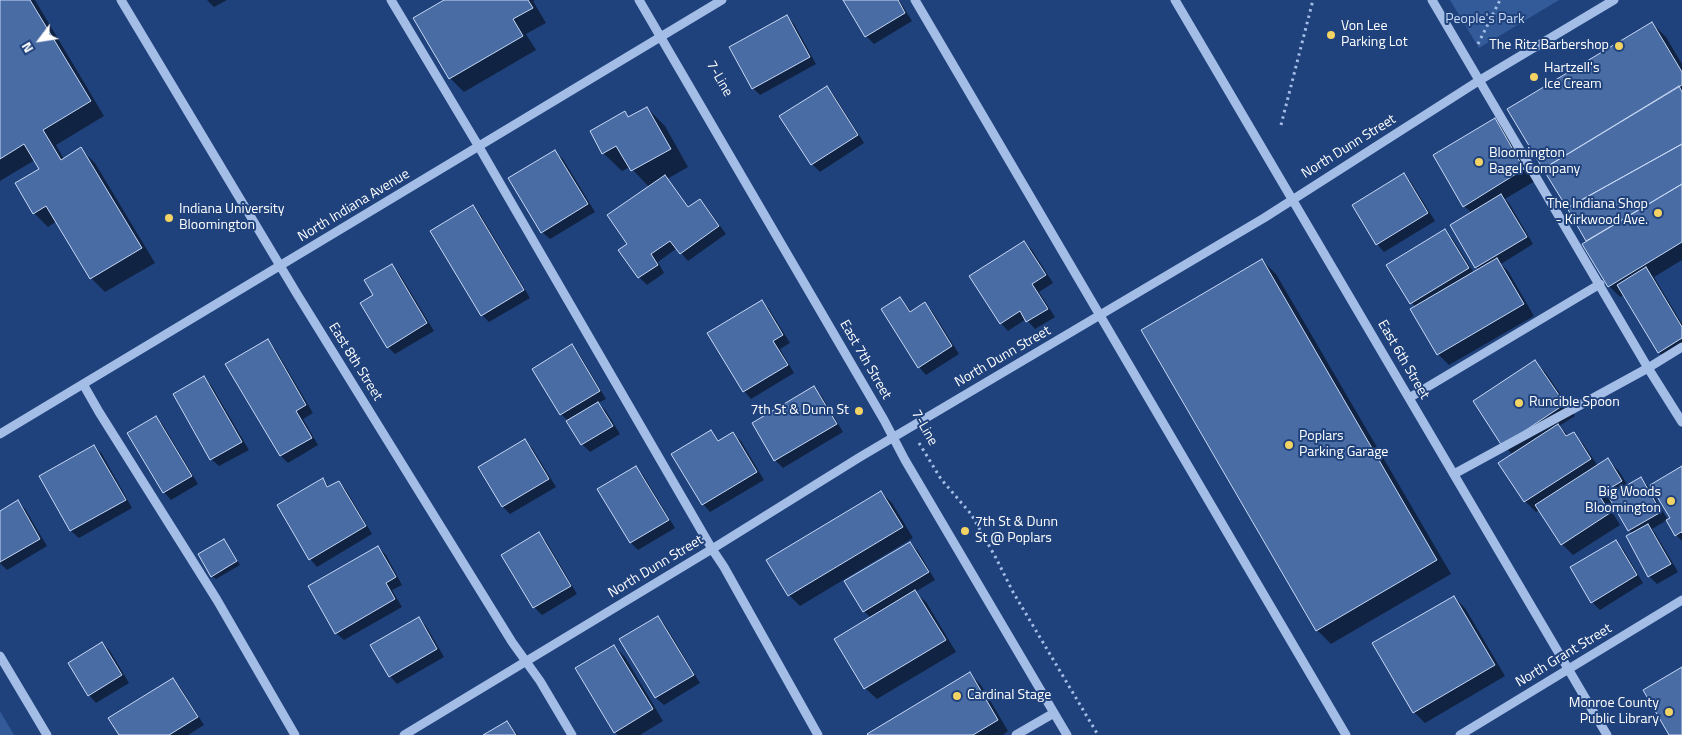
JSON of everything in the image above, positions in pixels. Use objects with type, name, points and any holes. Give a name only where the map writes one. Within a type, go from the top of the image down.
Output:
[{"type":"street","name":"East 8th Street","points":[[121,0],[297,294],[572,735]]},
{"type":"street","points":[[391,0],[724,567],[818,735]]},
{"type":"street","name":"East 7th Street","points":[[639,0],[1066,735]]},
{"type":"street","name":"North Indiana Avenue","points":[[0,434],[722,0]]},
{"type":"street","points":[[915,0],[1346,735]]},
{"type":"street","name":"East 6th Street","points":[[1175,0],[1608,735]]},
{"type":"street","points":[[1432,0],[1648,368],[1682,422]]},
{"type":"street","name":"North Dunn Street","points":[[404,735],[910,427],[1100,316],[1292,200],[1480,80],[1614,0]]},
{"type":"street","points":[[1409,398],[1600,284]]},
{"type":"street","points":[[1454,474],[1648,368],[1682,347]]},
{"type":"street","points":[[83,384],[217,600],[294,735]]},
{"type":"street","name":"North Grant Street","points":[[1460,735],[1682,600]]},
{"type":"street","points":[[0,656],[47,735]]},
{"type":"street","points":[[1016,735],[1054,713]]},
{"type":"path","points":[[1281,125],[1313,0]]},
{"type":"path","points":[[1469,63],[1500,0]]},
{"type":"path","name":"7-Line","points":[[910,427],[941,479],[970,514],[996,558],[1013,592],[1098,735]]},
{"type":"green space","name":"People's Park","points":[[1450,0],[1559,0],[1479,48]]},
{"type":"green space","points":[[0,711],[14,735],[0,735]]},
{"type":"building","points":[[0,0],[30,0],[91,101],[43,130],[61,160],[81,147],[142,248],[90,279],[46,206],[33,214],[15,183],[39,169],[24,144],[0,159]]},
{"type":"building","points":[[444,0],[528,0],[533,8],[513,19],[523,36],[449,79],[413,18]]},
{"type":"building","points":[[843,0],[898,0],[905,13],[865,37]]},
{"type":"building","points":[[787,15],[810,57],[752,89],[729,47]]},
{"type":"building","points":[[1652,22],[1682,72],[1682,85],[1543,169],[1507,109]]},
{"type":"building","points":[[827,86],[858,135],[811,165],[779,116]]},
{"type":"building","points":[[1679,86],[1682,92],[1682,144],[1567,208],[1543,169]]},
{"type":"building","points":[[647,107],[671,149],[631,171],[616,146],[602,154],[590,131],[625,111],[628,117]]},
{"type":"building","name":"Bloomington Bagel Company","points":[[1495,118],[1524,169],[1463,207],[1433,155]]},
{"type":"building","points":[[1682,144],[1682,184],[1586,241],[1567,208]]},
{"type":"building","points":[[555,150],[588,204],[541,233],[508,178]]},
{"type":"building","points":[[1404,173],[1428,213],[1376,245],[1352,205]]},
{"type":"building","points":[[665,175],[688,207],[700,199],[719,226],[680,254],[670,241],[651,254],[658,265],[638,278],[618,250],[627,244],[607,215]]},
{"type":"building","name":"The Indiana Shop - Kirkwood Ave.","points":[[1682,184],[1682,242],[1608,287],[1582,244]]},
{"type":"building","points":[[1501,194],[1527,237],[1475,268],[1450,225]]},
{"type":"building","points":[[473,205],[524,290],[481,316],[430,231]]},
{"type":"building","points":[[1445,229],[1469,268],[1410,304],[1386,265]]},
{"type":"building","points":[[1024,241],[1046,275],[1032,284],[1048,309],[1026,322],[1020,311],[1000,324],[969,276]]},
{"type":"building","points":[[1497,258],[1524,304],[1437,355],[1410,309]]},
{"type":"building","name":"Poplars Parking Garage","points":[[1262,259],[1437,560],[1316,631],[1141,330]]},
{"type":"building","points":[[392,264],[427,323],[387,348],[360,303],[373,295],[364,280]]},
{"type":"building","points":[[1646,267],[1682,327],[1682,338],[1658,353],[1617,285]]},
{"type":"building","points":[[900,297],[910,312],[925,302],[952,346],[918,368],[881,309]]},
{"type":"building","points":[[762,300],[783,335],[773,341],[788,365],[743,392],[707,333]]},
{"type":"building","points":[[268,339],[306,405],[296,411],[312,438],[280,456],[225,364]]},
{"type":"building","points":[[572,344],[600,391],[560,415],[532,369]]},
{"type":"building","name":"Runcible Spoon","points":[[1535,360],[1565,404],[1502,446],[1473,401]]},
{"type":"building","points":[[204,376],[242,442],[210,460],[173,394]]},
{"type":"building","points":[[814,386],[837,424],[774,461],[752,423]]},
{"type":"building","points":[[598,402],[613,426],[581,445],[566,421]]},
{"type":"building","points":[[156,416],[192,476],[163,493],[127,433]]},
{"type":"building","points":[[1558,424],[1566,436],[1574,432],[1591,459],[1524,502],[1498,463]]},
{"type":"building","points":[[711,430],[718,441],[733,432],[757,472],[702,505],[671,454]]},
{"type":"building","points":[[525,439],[549,479],[502,507],[478,467]]},
{"type":"building","points":[[94,445],[126,500],[70,531],[39,476]]},
{"type":"building","points":[[1608,458],[1622,481],[1599,495],[1610,513],[1561,545],[1535,505]]},
{"type":"building","points":[[636,466],[669,520],[630,543],[597,489]]},
{"type":"building","name":"Big Woods Bloomington","points":[[1682,466],[1682,533],[1675,536],[1666,520],[1670,518],[1650,485]]},
{"type":"building","points":[[1641,477],[1661,512],[1628,531],[1608,496]]},
{"type":"building","points":[[323,478],[327,487],[339,481],[366,526],[309,560],[277,505]]},
{"type":"building","points":[[881,491],[903,527],[788,596],[766,560]]},
{"type":"building","points":[[18,500],[40,539],[0,562],[0,511]]},
{"type":"building","points":[[1648,524],[1671,564],[1648,577],[1626,536]]},
{"type":"building","points":[[539,532],[571,586],[533,608],[501,555]]},
{"type":"building","points":[[224,539],[237,561],[211,577],[198,554]]},
{"type":"building","points":[[1616,540],[1637,575],[1591,603],[1570,567]]},
{"type":"building","points":[[910,542],[929,572],[863,612],[844,581]]},
{"type":"building","points":[[378,546],[396,577],[386,583],[395,599],[335,634],[308,586]]},
{"type":"building","points":[[915,590],[946,640],[864,689],[834,639]]},
{"type":"building","points":[[1454,596],[1495,665],[1413,713],[1372,643]]},
{"type":"building","points":[[658,616],[694,675],[655,698],[619,639]]},
{"type":"building","points":[[419,617],[437,649],[389,677],[370,645]]},
{"type":"building","points":[[102,642],[122,675],[88,696],[68,663]]},
{"type":"building","points":[[614,645],[653,709],[614,733],[575,668]]},
{"type":"building","name":"Monroe County Public Library","points":[[1682,667],[1682,735],[1669,735],[1643,690]]},
{"type":"building","name":"Cardinal Stage","points":[[970,672],[998,720],[973,735],[867,734]]},
{"type":"building","points":[[173,678],[198,717],[169,735],[119,735],[108,718]]},
{"type":"building","points":[[507,721],[516,735],[483,735]]},
{"type":"place","name":"Von Lee Parking Lot","points":[[1331,35]]},
{"type":"place","name":"The Ritz Barbershop","points":[[1619,46]]},
{"type":"place","name":"Hartzell's Ice Cream","points":[[1534,77]]},
{"type":"place","name":"Bloomington Bagel Company","points":[[1479,162]]},
{"type":"place","name":"The Indiana Shop - Kirkwood Ave.","points":[[1658,213]]},
{"type":"place","name":"Indiana University Bloomington","points":[[169,218]]},
{"type":"place","name":"Runcible Spoon","points":[[1519,403]]},
{"type":"place","name":"7th St & Dunn St","points":[[859,411]]},
{"type":"place","name":"Poplars Parking Garage","points":[[1289,445]]},
{"type":"place","name":"Big Woods Bloomington","points":[[1671,501]]},
{"type":"place","name":"7th St & Dunn St @ Poplars","points":[[965,531]]},
{"type":"place","name":"Cardinal Stage","points":[[957,696]]},
{"type":"place","name":"Monroe County Public Library","points":[[1669,712]]}]
